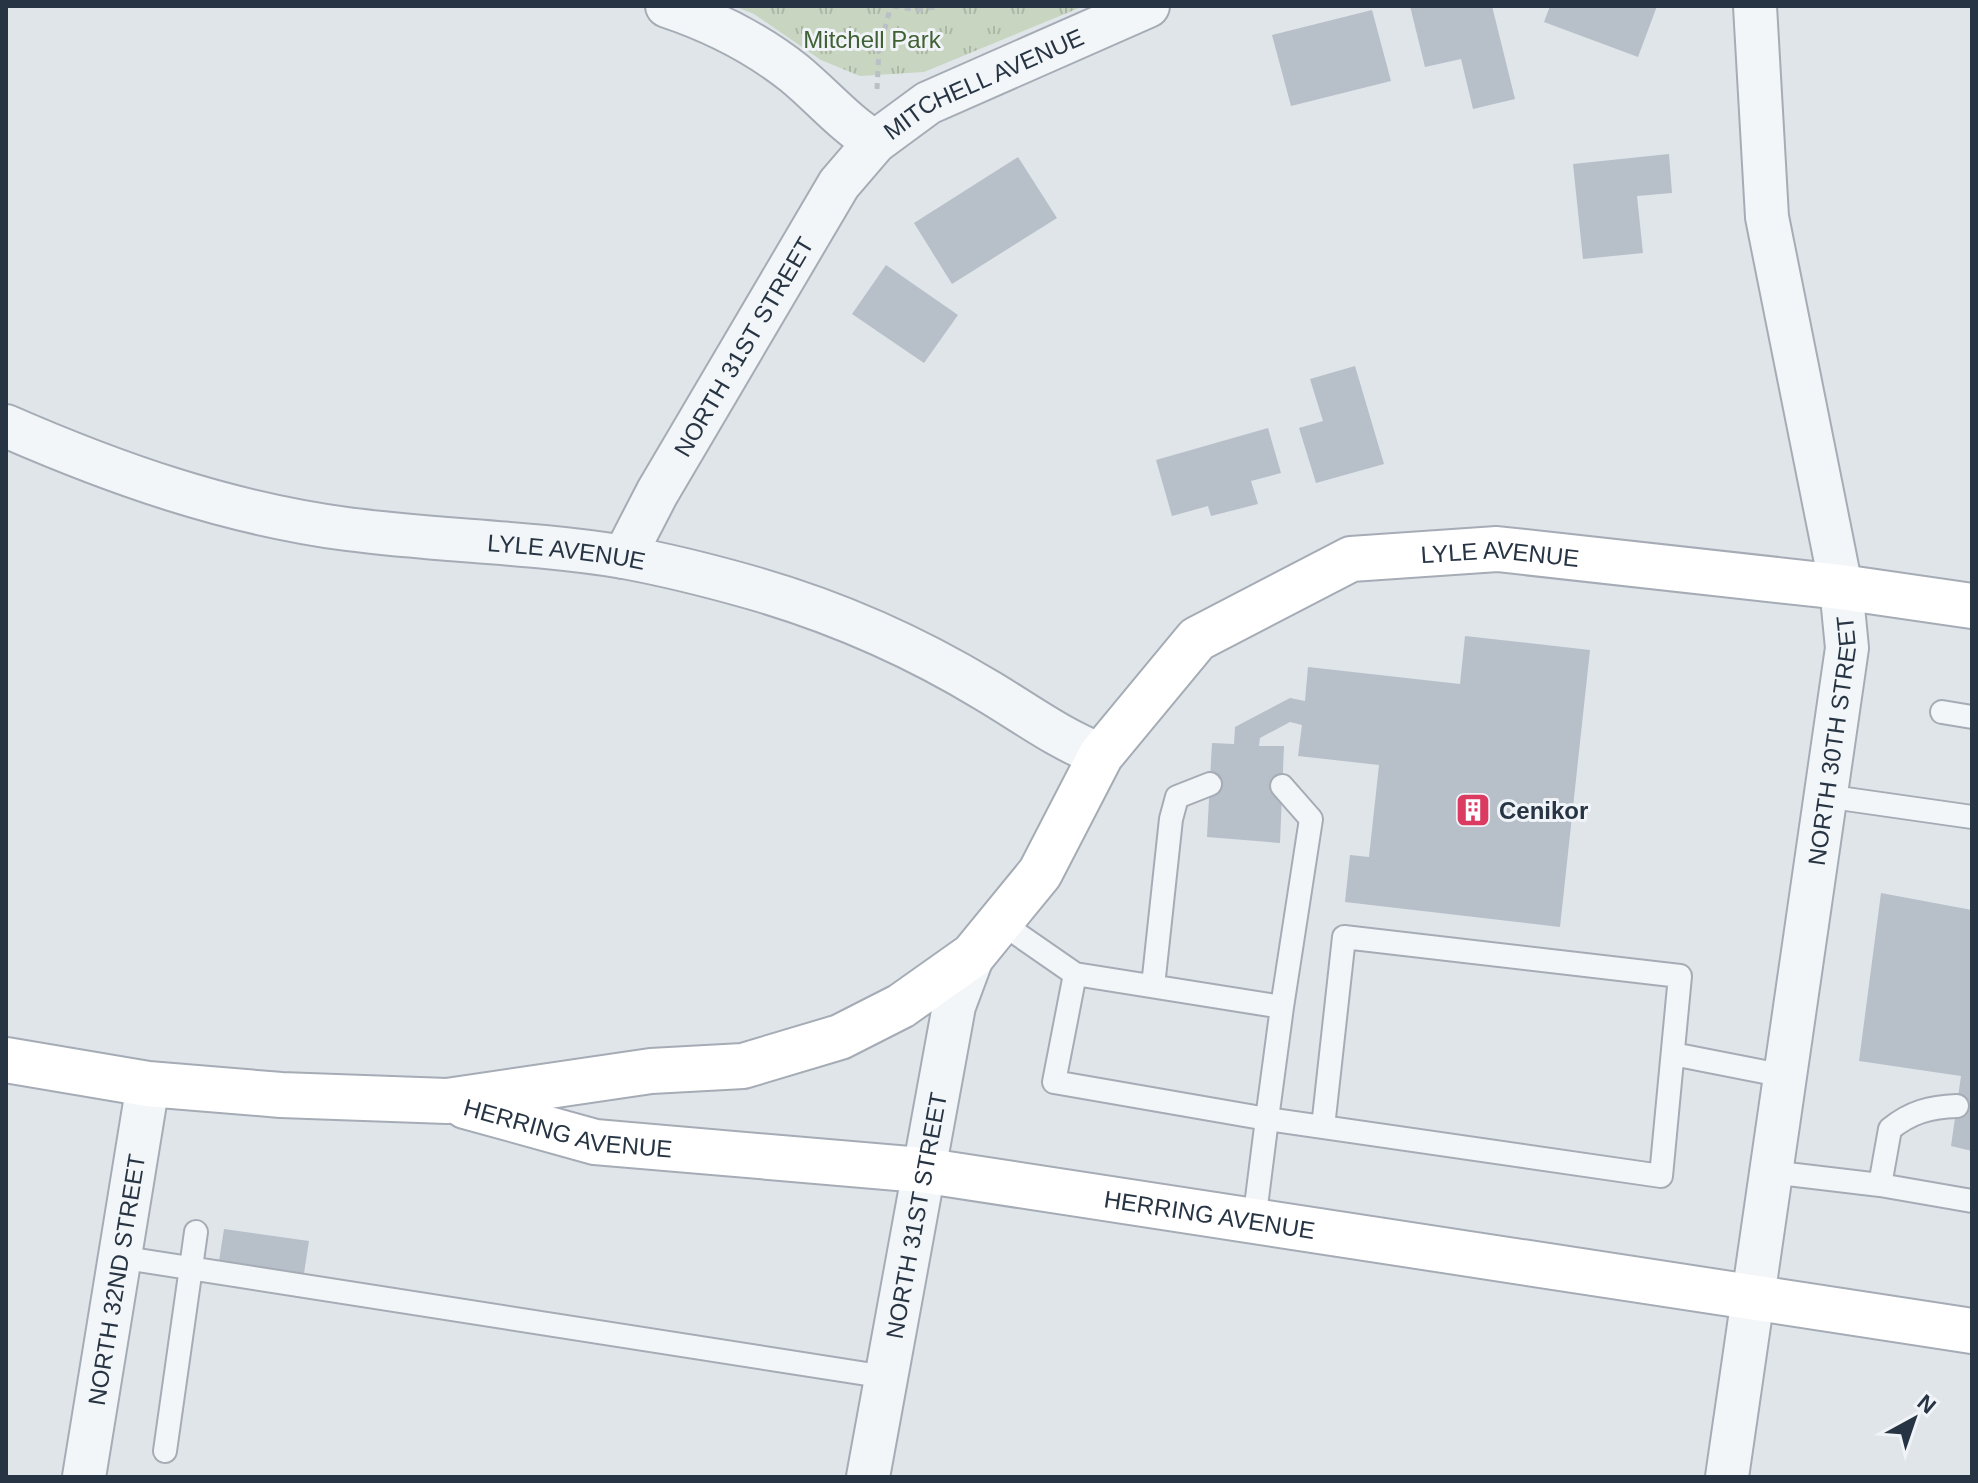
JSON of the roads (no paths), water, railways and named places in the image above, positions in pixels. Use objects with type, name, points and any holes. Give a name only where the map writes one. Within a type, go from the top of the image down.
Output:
[{"type":"main road","name":"LYLE AVENUE","points":[[987,938],[1040,873],[1101,755],[1197,639],[1351,559],[1497,549],[1841,587],[1972,606]]},
{"type":"main road","name":"HERRING AVENUE","points":[[6,1060],[148,1084],[281,1095],[447,1101],[651,1071],[743,1066],[789,1055],[840,1037],[901,1006],[987,938]]},
{"type":"main road","name":"HERRING AVENUE","points":[[447,1101],[595,1142],[921,1170],[1752,1300],[1972,1331]]},
{"type":"street","name":"MITCHELL AVENUE","points":[[667,6],[740,37],[794,73],[850,127],[875,142],[928,103],[1148,6]]},
{"type":"street","name":"NORTH 30TH STREET","points":[[1727,1477],[1847,648],[1841,587],[1767,217],[1755,6]]},
{"type":"street","name":"NORTH 31ST STREET","points":[[624,557],[657,493],[839,184],[875,142]]},
{"type":"street","name":"LYLE AVENUE","points":[[6,426],[83,460],[158,487],[253,512],[345,529],[624,557],[752,588],[880,636],[985,689],[1065,741],[1101,755]]},
{"type":"street","name":"NORTH 31ST STREET","points":[[868,1477],[921,1170],[954,1006],[987,938]]},
{"type":"street","name":"NORTH 32ND STREET","points":[[84,1477],[148,1084]]},
{"type":"lane","points":[[1942,712],[1972,717]]},
{"type":"lane","points":[[1153,986],[1171,819],[1177,797],[1210,784]]},
{"type":"lane","points":[[1254,1222],[1311,819],[1282,786]]},
{"type":"lane","points":[[1825,796],[1972,817]]},
{"type":"lane","points":[[1075,974],[1054,1082],[1267,1119],[1661,1176],[1680,976],[1344,937],[1323,1127]]},
{"type":"lane","points":[[987,938],[1075,974],[1282,1007]]},
{"type":"lane","points":[[1673,1054],[1785,1076]]},
{"type":"lane","points":[[1880,1185],[1890,1129],[1908,1115],[1937,1107],[1957,1106]]},
{"type":"lane","points":[[1771,1172],[1880,1185],[1972,1201]]},
{"type":"lane","points":[[165,1451],[196,1232]]},
{"type":"lane","points":[[119,1257],[886,1377]]},
{"type":"place","name":"Cenikor","points":[[1473,810]]},
{"type":"park label","name":"Mitchell Park","points":[[872,39]]}]
